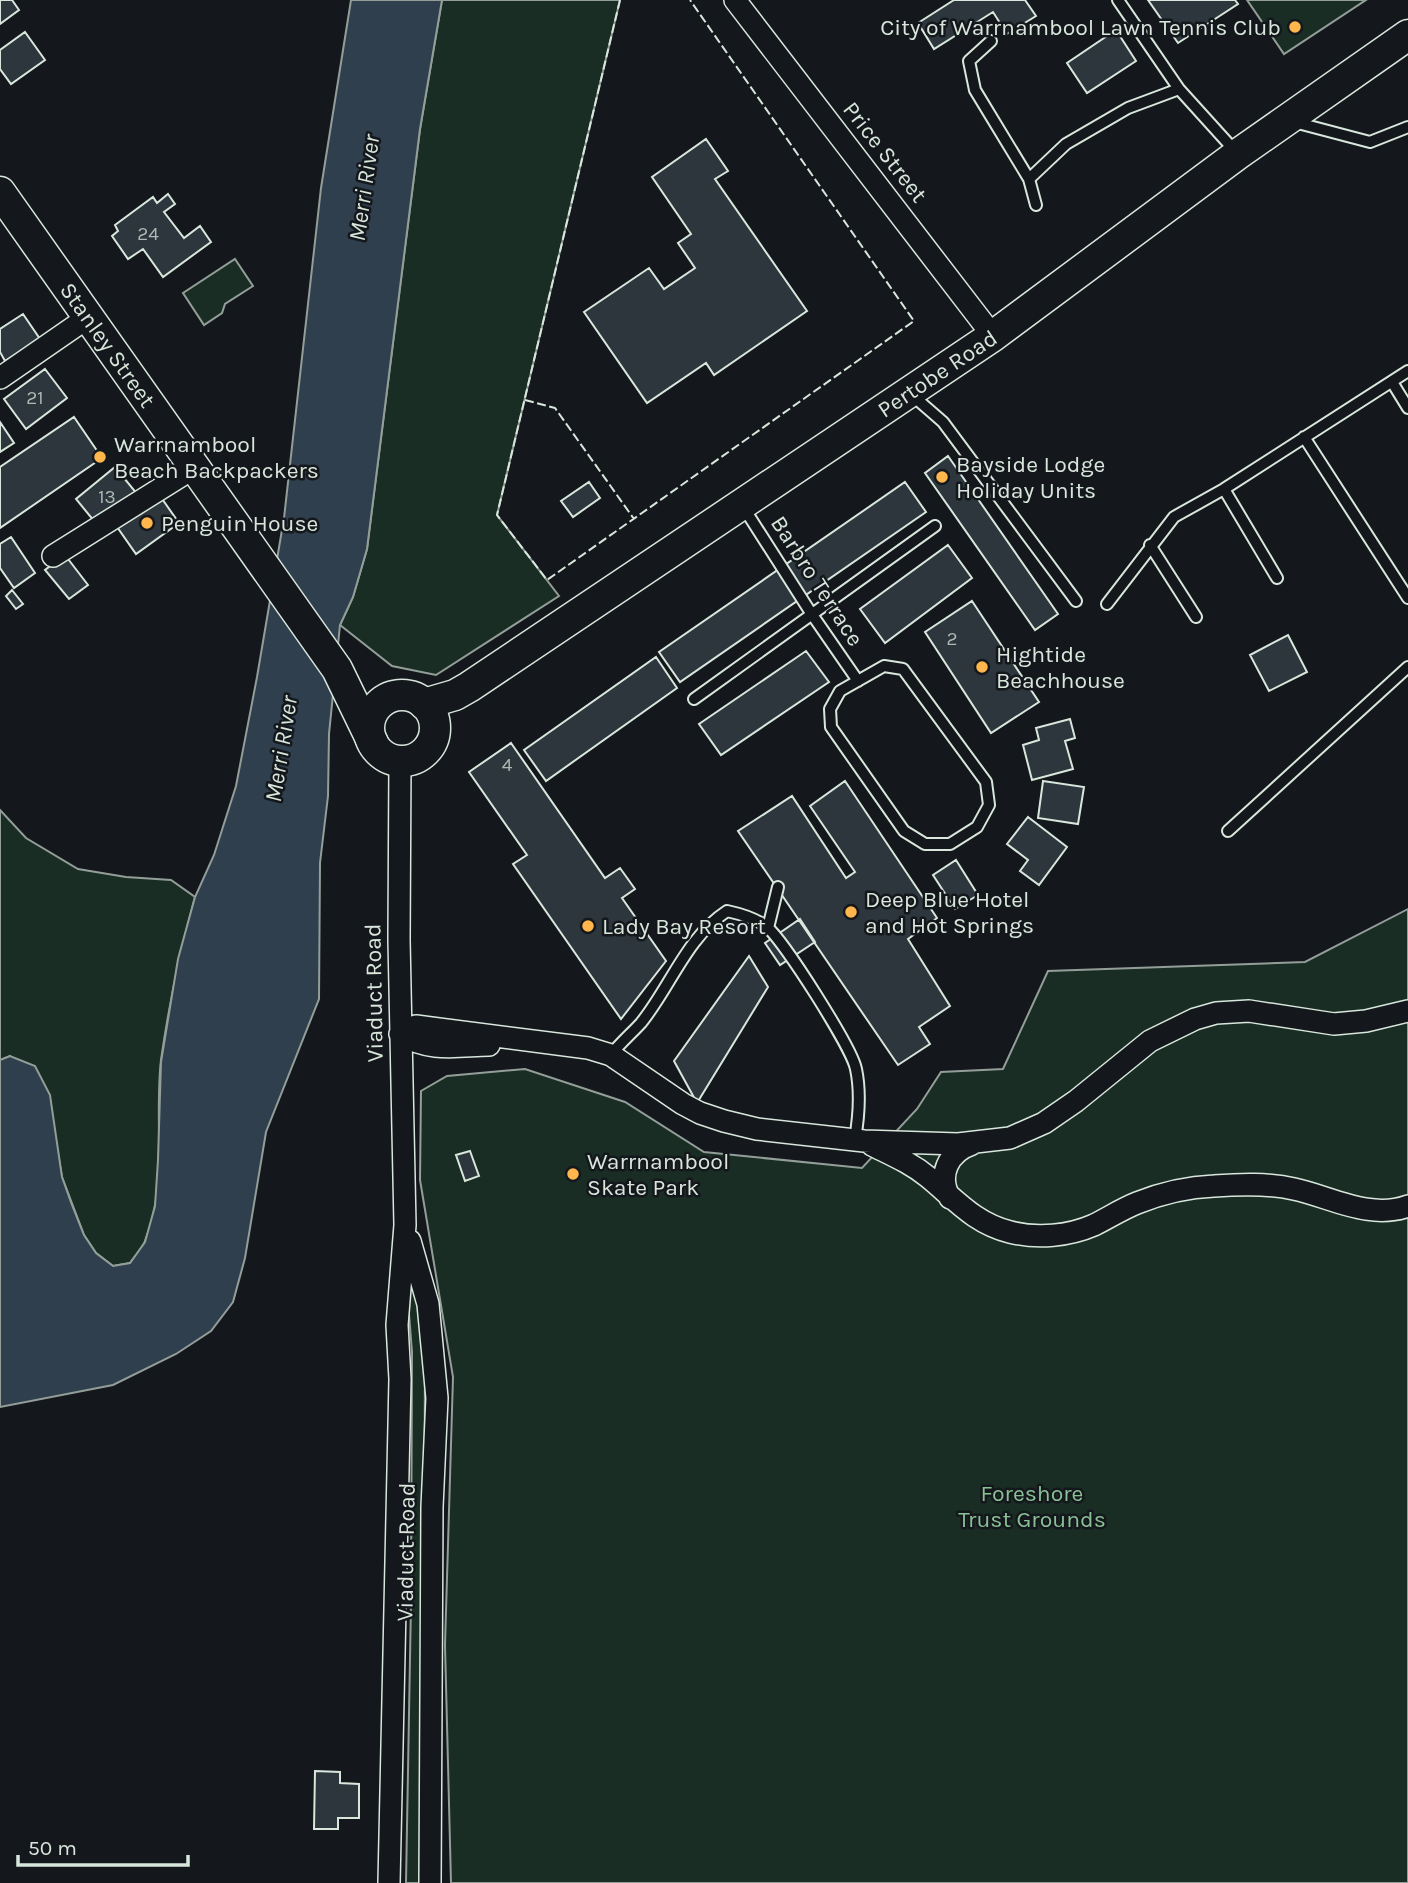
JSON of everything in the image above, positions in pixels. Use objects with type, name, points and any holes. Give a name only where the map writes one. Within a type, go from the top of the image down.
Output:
[{"type":"street","name":"Price Street","points":[[735,0],[993,336]]},
{"type":"street","name":"Pertobe Road","points":[[419,709],[455,695],[910,393],[993,336],[1238,154],[1408,35]]},
{"type":"street","name":"Stanley Street","points":[[0,192],[337,669],[373,743]]},
{"type":"street","points":[[0,378],[88,318]]},
{"type":"street","points":[[53,556],[195,467]]},
{"type":"street","name":"Stanley Street","points":[[337,669],[366,688],[419,709]]},
{"type":"street","points":[[380,704],[419,709],[434,736],[425,752],[400,761],[389,758],[373,743],[370,723],[380,704]]},
{"type":"street","name":"Viaduct Road","points":[[389,1883],[401,1380],[397,1325],[405,1225],[400,1034],[400,761]]},
{"type":"street","points":[[400,1034],[416,1026],[588,1048],[611,1055],[700,1113],[757,1129],[860,1140],[977,1143],[1010,1138],[1044,1123],[1076,1101],[1150,1041],[1195,1019],[1216,1013],[1249,1011],[1334,1024],[1366,1021],[1408,1011]]},
{"type":"street","points":[[860,1140],[907,1162],[974,1217],[990,1226],[1037,1236],[1072,1232],[1154,1197],[1213,1186],[1256,1184],[1294,1189],[1362,1209],[1386,1210],[1408,1206]]},
{"type":"street","points":[[950,1198],[944,1181],[949,1160],[960,1149],[977,1143]]},
{"type":"street","name":"Viaduct Road","points":[[405,1225],[428,1304],[437,1398],[432,1507],[430,1883]]},
{"type":"lane","points":[[1118,0],[1179,89],[1238,154]]},
{"type":"lane","points":[[991,41],[969,61],[975,90],[1029,179],[1036,205]]},
{"type":"lane","points":[[1029,179],[1066,144],[1128,108],[1179,89]]},
{"type":"lane","points":[[1287,120],[1370,142],[1408,127]]},
{"type":"lane","points":[[1107,604],[1174,517],[1224,489],[1408,371]]},
{"type":"lane","points":[[1392,382],[1408,408]]},
{"type":"lane","points":[[910,393],[943,422],[1076,601]]},
{"type":"lane","points":[[1304,437],[1408,598]]},
{"type":"lane","points":[[1224,489],[1277,578]]},
{"type":"lane","name":"Barbro Terrace","points":[[741,503],[858,681]]},
{"type":"lane","points":[[694,699],[935,526]]},
{"type":"lane","points":[[1150,545],[1196,617]]},
{"type":"lane","name":"Barbro Terrace","points":[[884,666],[903,668],[986,782],[989,805],[977,827],[950,844],[925,844],[904,831],[831,727],[830,709],[840,691],[858,681],[884,666]]},
{"type":"lane","points":[[1228,831],[1408,667]]},
{"type":"lane","points":[[768,928],[778,887]]},
{"type":"lane","points":[[611,1055],[640,1023],[691,946],[711,922],[727,911],[748,916],[768,928],[799,970],[850,1051],[858,1084],[860,1140]]},
{"type":"green space","points":[[442,0],[620,0],[497,515],[559,596],[436,675],[392,666],[340,625],[353,597],[367,549],[420,129]]},
{"type":"green space","name":"City of Warrnambool Lawn Tennis Club","points":[[1247,0],[1366,0],[1284,54]]},
{"type":"green space","points":[[235,259],[253,286],[225,304],[222,313],[204,325],[183,293]]},
{"type":"green space","points":[[0,810],[26,838],[78,869],[126,877],[171,880],[195,897],[175,978],[161,1060],[156,1198],[145,1241],[130,1263],[113,1266],[96,1253],[84,1235],[62,1177],[55,1137],[10,1056],[0,1060]]},
{"type":"green space","name":"Foreshore Trust Grounds","points":[[1408,909],[1408,1883],[451,1883],[445,1645],[453,1377],[420,1180],[421,1091],[447,1076],[525,1069],[625,1102],[704,1152],[862,1168],[917,1109],[941,1072],[1003,1069],[1048,971],[1305,962]]},
{"type":"green space","points":[[405,1264],[417,1269],[425,1354],[423,1883],[406,1883],[412,1352]]},
{"type":"water","name":"Merri River","points":[[351,0],[442,0],[420,129],[367,549],[353,597],[340,625],[329,734],[328,796],[320,863],[319,999],[266,1132],[245,1258],[233,1302],[211,1331],[176,1354],[113,1385],[0,1407],[0,1060],[10,1056],[35,1066],[50,1095],[62,1177],[84,1235],[96,1253],[113,1266],[130,1263],[145,1242],[155,1206],[161,1062],[178,959],[195,897],[214,855],[236,786],[257,677],[284,518],[321,188]]},
{"type":"building","points":[[0,0],[12,0],[19,10],[0,24]]},
{"type":"building","points":[[954,0],[1025,0],[1036,16],[1007,34],[993,12],[934,49],[918,23]]},
{"type":"building","points":[[1148,0],[1235,0],[1238,4],[1178,43]]},
{"type":"building","points":[[1116,30],[1136,61],[1087,93],[1067,63]]},
{"type":"building","points":[[25,32],[45,60],[11,84],[0,69],[0,50]]},
{"type":"building","points":[[706,139],[728,171],[715,179],[807,311],[714,375],[706,363],[647,403],[584,312],[649,268],[664,289],[695,268],[678,243],[691,234],[652,177]]},
{"type":"building","points":[[168,194],[175,204],[164,212],[184,238],[200,226],[211,242],[163,277],[143,249],[128,259],[112,236],[118,231],[115,225],[153,197],[157,203]]},
{"type":"building","points":[[23,314],[40,339],[5,361],[0,352],[0,329]]},
{"type":"building","points":[[45,369],[67,398],[26,429],[4,399]]},
{"type":"building","points":[[74,417],[102,458],[0,528],[0,467]]},
{"type":"building","points":[[0,422],[14,443],[0,452]]},
{"type":"building","points":[[948,456],[1058,614],[1035,630],[925,473]]},
{"type":"building","points":[[115,467],[138,495],[99,527],[76,499]]},
{"type":"building","points":[[589,482],[600,498],[573,517],[561,501]]},
{"type":"building","points":[[905,482],[926,512],[680,682],[659,652]]},
{"type":"building","name":"Penguin House","points":[[158,493],[179,523],[136,554],[115,524]]},
{"type":"building","points":[[11,537],[35,573],[14,588],[0,568],[0,544]]},
{"type":"building","points":[[948,545],[972,578],[885,643],[860,609]]},
{"type":"building","points":[[65,555],[88,585],[69,599],[45,570]]},
{"type":"building","points":[[12,590],[23,604],[16,609],[6,596]]},
{"type":"building","name":"Hightide Beachhouse","points":[[972,601],[1039,702],[991,733],[925,632]]},
{"type":"building","points":[[1288,635],[1307,672],[1269,691],[1250,655]]},
{"type":"building","points":[[806,651],[829,682],[721,755],[699,724]]},
{"type":"building","points":[[656,657],[677,688],[546,781],[524,750]]},
{"type":"building","points":[[1070,719],[1075,738],[1065,741],[1073,769],[1032,780],[1023,745],[1039,740],[1036,728]]},
{"type":"building","points":[[511,743],[605,878],[620,868],[635,889],[622,898],[666,961],[621,1019],[513,864],[527,855],[469,772]]},
{"type":"building","points":[[845,781],[937,918],[908,939],[950,1006],[919,1027],[930,1044],[898,1065],[738,831],[792,796],[846,878],[855,872],[810,806]]},
{"type":"building","points":[[1043,781],[1084,787],[1078,824],[1038,818]]},
{"type":"building","points":[[1028,817],[1067,847],[1039,885],[1020,871],[1028,860],[1007,844]]},
{"type":"building","points":[[956,860],[978,895],[955,909],[933,875]]},
{"type":"building","points":[[800,919],[815,942],[780,965],[765,943]]},
{"type":"building","points":[[749,956],[768,987],[697,1103],[674,1061]]},
{"type":"building","points":[[470,1151],[479,1176],[465,1181],[456,1155]]},
{"type":"building","points":[[315,1771],[340,1772],[340,1783],[359,1784],[359,1818],[338,1818],[338,1829],[314,1829]]},
{"type":"fence","points":[[620,0],[497,515],[547,580],[914,321],[690,0]]},
{"type":"fence","points":[[525,400],[555,408],[634,519]]},
{"type":"place","name":"City of Warrnambool Lawn Tennis Club","points":[[1295,27]]},
{"type":"place","name":"Warrnambool Beach Backpackers","points":[[100,457]]},
{"type":"place","name":"Bayside Lodge Holiday Units","points":[[942,477]]},
{"type":"place","name":"Penguin House","points":[[147,523]]},
{"type":"place","name":"Hightide Beachhouse","points":[[982,667]]},
{"type":"place","name":"Deep Blue Hotel and Hot Springs","points":[[851,912]]},
{"type":"place","name":"Lady Bay Resort","points":[[588,926]]},
{"type":"place","name":"Warrnambool Skate Park","points":[[573,1174]]}]
